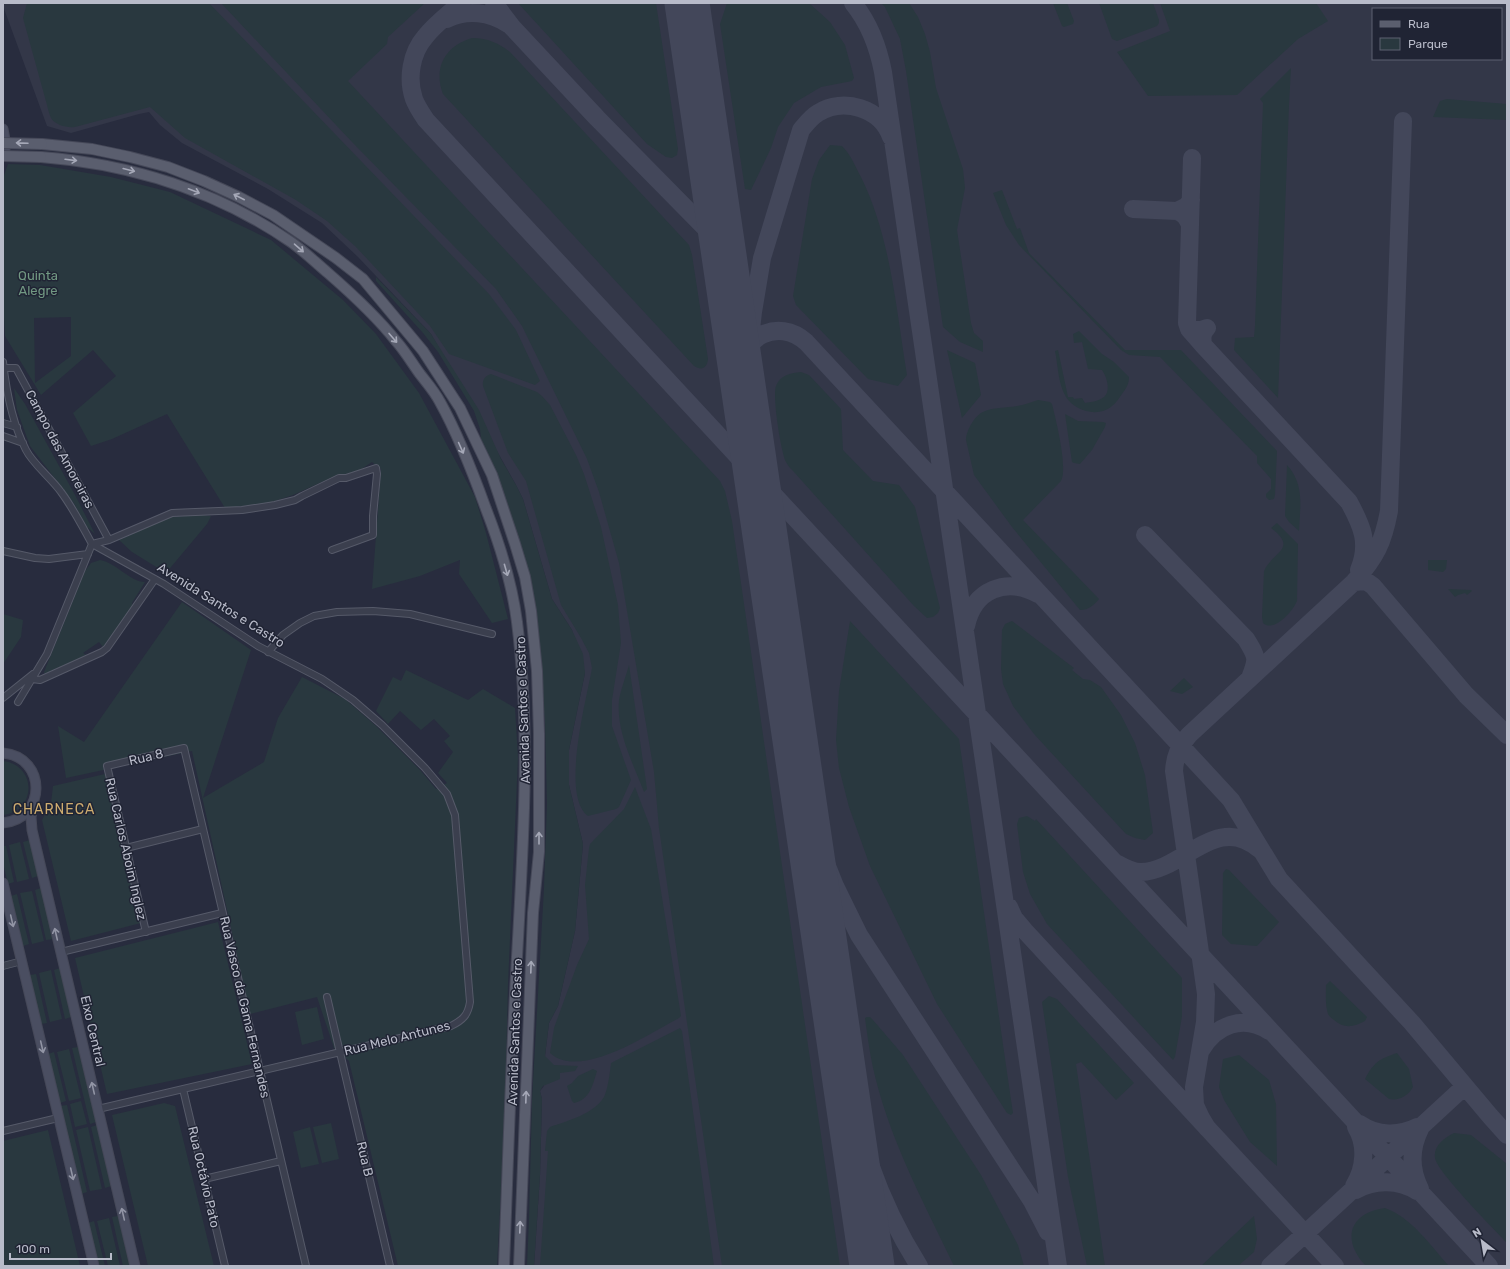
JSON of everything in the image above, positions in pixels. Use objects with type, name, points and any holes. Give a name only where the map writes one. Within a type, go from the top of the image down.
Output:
[{"type":"main road","points":[[3,129],[3,156]]},
{"type":"main road","name":"Avenida Santos e Castro","points":[[4,144],[42,144],[97,150],[153,163],[204,181],[273,215],[336,258],[363,279],[423,351],[460,408],[492,475],[525,577],[531,611],[537,672],[539,734],[539,852],[533,913],[519,1266]]},
{"type":"main road","name":"Avenida Santos e Castro","points":[[3,156],[41,157],[100,164],[157,178],[199,193],[233,208],[267,227],[294,244],[348,291],[395,339],[438,398],[446,413],[475,478],[498,544],[510,584],[517,620],[521,662],[525,742],[521,882],[511,1066],[504,1266]]},
{"type":"main road","name":"Eixo Central","points":[[3,753],[19,758],[30,768],[35,777],[36,787],[31,817],[32,830],[135,1266]]},
{"type":"main road","points":[[3,823],[21,817],[29,810],[34,801]]},
{"type":"main road","points":[[3,883],[94,1266]]},
{"type":"street","name":"Campo das Amoreiras","points":[[92,544],[74,510],[61,491],[26,451],[10,403],[3,365],[16,368],[109,540]]},
{"type":"street","points":[[3,423],[17,427]]},
{"type":"street","points":[[3,436],[23,443]]},
{"type":"street","points":[[18,702],[47,654],[92,544],[109,540],[172,513],[242,510],[275,505],[295,500],[339,478],[346,478],[376,468],[377,474],[373,516],[373,535],[332,550]]},
{"type":"street","name":"Avenida Santos e Castro","points":[[92,544],[155,579],[268,652],[322,679],[348,696],[382,725],[425,768]]},
{"type":"street","points":[[3,551],[35,558],[49,559],[88,554]]},
{"type":"street","points":[[32,679],[40,680],[102,652],[107,648],[155,579]]},
{"type":"street","points":[[268,652],[283,635],[300,623],[314,616],[337,612],[373,611],[410,614],[492,634]]},
{"type":"street","points":[[3,698],[39,669]]},
{"type":"street","name":"Rua 8","points":[[107,766],[184,748]]},
{"type":"street","name":"Rua Vasco da Gama Fernandes","points":[[184,748],[306,1266]]},
{"type":"street","name":"Rua Carlos Aboim Inglez","points":[[107,766],[146,932]]},
{"type":"street","name":"Rua Melo Antunes","points":[[98,1109],[451,1026],[466,1016],[470,1002],[455,815],[447,794],[425,768]]},
{"type":"street","points":[[126,848],[203,829]]},
{"type":"street","points":[[61,952],[222,914]]},
{"type":"street","points":[[3,966],[22,961]]},
{"type":"street","name":"Rua B","points":[[327,997],[390,1266]]},
{"type":"street","name":"Rua Octávio Pato","points":[[183,1089],[225,1266]]},
{"type":"street","points":[[3,1131],[58,1118]]},
{"type":"street","points":[[204,1179],[281,1161]]},
{"type":"shaded area","points":[[3,3],[1507,3],[1507,1266],[534,1266],[540,1175],[542,1099],[540,1091],[544,1086],[545,1056],[549,1023],[558,1006],[575,931],[583,844],[569,785],[569,750],[585,673],[572,630],[552,599],[523,499],[431,334],[358,257],[322,223],[268,189],[182,143],[160,125],[149,112],[71,133],[47,126]]},
{"type":"green space","points":[[27,3],[209,3],[489,294],[516,330],[540,381],[535,385],[449,354],[430,326],[356,247],[327,221],[296,200],[185,138],[150,107],[75,127],[68,127],[55,122],[49,113],[23,18]]},
{"type":"green space","points":[[221,3],[425,3],[388,37],[387,44],[348,81],[720,481],[725,491],[732,521],[840,1266],[722,1266],[659,828],[654,772],[619,563],[599,492],[587,459],[522,326],[496,289],[352,142]]},
{"type":"green space","points":[[518,3],[656,3],[678,149],[677,155],[672,158],[666,157],[647,144]]},
{"type":"green space","points":[[727,3],[809,3],[830,22],[845,45],[854,78],[852,81],[821,87],[794,103],[778,127],[771,148],[751,190],[745,189],[720,24]]},
{"type":"green space","points":[[881,3],[909,3],[918,17],[925,34],[930,52],[936,88],[963,169],[965,188],[957,230],[971,323],[974,333],[983,341],[983,352],[960,342],[943,327],[906,71],[900,39],[885,7]]},
{"type":"green space","points":[[1053,3],[1067,3],[1074,21],[1073,24],[1064,27],[1062,26]]},
{"type":"green space","points":[[1099,3],[1153,3],[1159,23],[1157,26],[1117,41],[1112,39]]},
{"type":"green space","points":[[1160,3],[1316,3],[1328,21],[1298,39],[1237,95],[1148,96],[1117,52],[1170,31]]},
{"type":"green space","points":[[472,38],[492,42],[510,52],[689,245],[692,255],[708,359],[707,365],[704,368],[694,366],[443,94],[440,84],[440,75],[444,59],[448,52],[455,46]]},
{"type":"green space","points":[[1291,68],[1278,398],[1234,350],[1235,338],[1254,337],[1263,103],[1260,99]]},
{"type":"green space","points":[[1447,99],[1507,104],[1507,120],[1433,117],[1440,101]]},
{"type":"green space","points":[[830,145],[842,146],[850,157],[871,200],[879,224],[886,249],[896,299],[907,375],[898,386],[868,379],[796,305],[793,296],[812,179],[819,160]]},
{"type":"green space","name":"Quinta Alegre","points":[[8,164],[40,165],[111,177],[170,192],[271,240],[343,300],[376,334],[419,393],[475,497],[486,533],[508,619],[492,623],[459,574],[460,560],[420,576],[372,589],[381,469],[372,462],[360,470],[347,475],[333,477],[293,495],[269,503],[225,508],[167,414],[112,439],[91,446],[73,413],[116,376],[93,350],[41,395],[5,336],[3,299],[3,178]],"holes":[[[71,317],[71,356],[35,383],[34,318]]]},
{"type":"green space","points":[[1002,190],[1017,229],[1020,228],[1029,253],[1125,350],[1181,350],[1277,451],[1274,499],[1269,500],[1266,497],[1266,494],[1271,489],[1271,479],[1257,463],[1257,456],[1160,357],[1129,355],[1121,350],[1019,245],[1006,225],[993,193]]},
{"type":"green space","points":[[376,277],[431,334],[479,410],[501,459],[523,499],[552,599],[572,630],[583,654],[585,673],[569,750],[569,785],[583,844],[575,931],[558,1006],[549,1023],[545,1056],[554,1065],[578,1066],[575,1071],[560,1073],[560,1079],[543,1086],[540,1091],[542,1099],[540,1175],[534,1266],[527,1266],[532,1100],[544,888],[547,804],[545,722],[529,589],[492,464],[481,439],[480,429],[474,411],[438,352],[376,281]]},
{"type":"green space","points":[[1079,331],[1102,354],[1114,362],[1129,377],[1126,388],[1116,402],[1106,410],[1100,412],[1087,411],[1075,406],[1066,397],[1061,386],[1055,351],[1058,350],[1068,397],[1073,397],[1074,399],[1082,398],[1085,403],[1095,401],[1104,397],[1108,388],[1107,380],[1102,370],[1088,369],[1082,342],[1074,343],[1073,334]]},
{"type":"green space","points":[[947,350],[975,363],[981,395],[962,418]]},
{"type":"green space","points":[[801,372],[809,375],[841,409],[843,450],[873,481],[899,485],[915,507],[940,608],[938,613],[933,617],[927,618],[914,606],[786,462],[778,424],[775,401],[776,386],[783,377]]},
{"type":"green space","points":[[491,374],[537,392],[550,405],[576,455],[584,474],[601,527],[618,605],[621,643],[612,700],[612,726],[631,780],[619,807],[616,809],[588,816],[580,805],[576,789],[576,768],[581,723],[592,668],[589,653],[561,605],[526,481],[508,453],[483,386],[484,378]]},
{"type":"green space","points":[[14,388],[25,404],[95,534],[87,527],[73,502],[30,446],[17,410]]},
{"type":"green space","points":[[1038,400],[1050,402],[1052,404],[1061,444],[1063,475],[1061,481],[1023,520],[1099,599],[1091,607],[1083,610],[1080,610],[1012,527],[974,475],[966,440],[966,436],[972,424],[977,416],[983,412],[995,408],[1020,406]]},
{"type":"green space","points":[[1065,414],[1078,421],[1106,423],[1092,450],[1080,464],[1072,462]]},
{"type":"green space","points":[[1287,465],[1297,480],[1299,488],[1299,531],[1285,516]]},
{"type":"green space","points":[[202,515],[211,516],[207,524],[166,573],[132,552],[119,540],[170,517]]},
{"type":"green space","points":[[1277,523],[1298,544],[1297,601],[1292,610],[1283,620],[1272,625],[1267,625],[1263,623],[1262,617],[1264,571],[1283,546],[1283,541],[1279,535],[1271,528]]},
{"type":"green space","points":[[100,560],[112,565],[134,579],[145,582],[132,603],[134,608],[128,619],[103,647],[99,642],[83,653],[86,655],[45,674],[44,672],[85,571],[91,563]]},
{"type":"green space","points":[[1428,560],[1447,560],[1446,569],[1443,572],[1428,570]]},
{"type":"green space","points":[[1448,589],[1472,591],[1467,595],[1465,593],[1455,597]]},
{"type":"green space","points":[[182,602],[251,650],[203,798],[264,762],[278,718],[302,677],[345,699],[375,725],[421,771],[436,789],[447,783],[438,773],[453,752],[444,741],[450,736],[434,719],[421,730],[400,711],[388,724],[376,711],[393,677],[401,681],[406,670],[468,700],[483,689],[515,708],[518,758],[508,984],[505,1113],[497,1266],[398,1266],[349,1061],[334,1048],[317,997],[250,1014],[192,751],[66,778],[58,726],[84,742]]},
{"type":"green space","points":[[3,614],[23,620],[21,637],[3,664]]},
{"type":"green space","points":[[850,621],[959,739],[1013,1113],[1011,1115],[1007,1113],[937,1004],[870,866],[849,807],[839,768],[836,740],[839,691]]},
{"type":"green space","points":[[1012,621],[1074,668],[1072,670],[1083,679],[1090,680],[1101,687],[1121,715],[1135,743],[1145,775],[1153,833],[1145,840],[1126,834],[1034,734],[1013,706],[1003,684],[1001,669],[1002,630],[1005,624]]},
{"type":"green space","points":[[629,665],[647,789],[644,792],[626,747],[620,724],[619,700]]},
{"type":"green space","points":[[1184,678],[1193,687],[1182,694],[1170,691]]},
{"type":"green space","points":[[3,761],[14,764],[22,771],[27,779],[28,788],[27,797],[22,805],[14,812],[3,815]]},
{"type":"green space","points":[[105,774],[141,923],[71,941],[42,820],[51,803],[53,786]]},
{"type":"green space","points":[[635,787],[651,829],[681,1016],[651,1034],[615,1052],[596,1058],[579,1061],[563,1060],[550,1053],[554,1028],[577,965],[589,939],[585,885],[590,844],[624,809]]},
{"type":"green space","points":[[1027,816],[1035,821],[1036,819],[1182,978],[1182,1016],[1175,1057],[1173,1060],[1047,924],[1030,894],[1023,872],[1017,824],[1019,818]]},
{"type":"green space","points":[[30,840],[38,876],[32,878],[23,842]]},
{"type":"green space","points":[[20,842],[29,879],[17,882],[9,845]]},
{"type":"green space","points":[[3,846],[6,846],[14,882],[8,884],[3,863]]},
{"type":"green space","points":[[1226,869],[1229,870],[1279,922],[1257,946],[1231,944],[1222,935],[1223,873]]},
{"type":"green space","points":[[41,888],[53,939],[46,940],[35,890]]},
{"type":"green space","points":[[32,891],[44,941],[32,944],[20,893]]},
{"type":"green space","points":[[17,894],[29,944],[23,946],[11,896]]},
{"type":"green space","points":[[218,922],[252,1064],[107,1094],[75,958]]},
{"type":"green space","points":[[60,968],[71,1017],[65,1019],[54,970]]},
{"type":"green space","points":[[51,970],[62,1019],[50,1022],[39,973]]},
{"type":"green space","points":[[36,974],[47,1023],[41,1024],[30,975]]},
{"type":"green space","points":[[1330,981],[1367,1017],[1365,1021],[1353,1026],[1345,1026],[1338,1023],[1328,1014],[1326,1003],[1326,985]]},
{"type":"green space","points":[[1049,996],[1057,999],[1134,1083],[1116,1100],[1081,1062],[1076,1064],[1105,1266],[1087,1266],[1068,1177],[1042,1002]]},
{"type":"green space","points":[[317,1007],[324,1039],[302,1045],[295,1012]]},
{"type":"green space","points":[[870,1017],[873,1020],[903,1055],[981,1175],[1018,1245],[1024,1266],[954,1266],[918,1192],[896,1142],[872,1063],[865,1018]]},
{"type":"green space","points":[[680,1028],[682,1031],[714,1266],[540,1266],[548,1151],[545,1151],[547,1131],[550,1127],[580,1116],[600,1103],[607,1090],[611,1063]]},
{"type":"green space","points":[[78,1047],[96,1122],[90,1124],[72,1048]]},
{"type":"green space","points":[[69,1049],[81,1098],[69,1101],[57,1052]]},
{"type":"green space","points":[[54,1052],[66,1101],[60,1103],[48,1054]]},
{"type":"green space","points":[[1397,1053],[1409,1069],[1413,1087],[1409,1093],[1403,1097],[1389,1099],[1365,1079],[1374,1065],[1386,1057]]},
{"type":"green space","points":[[1239,1055],[1269,1080],[1276,1104],[1277,1166],[1250,1142],[1224,1100],[1219,1087],[1223,1059]]},
{"type":"green space","points":[[593,1069],[597,1071],[590,1091],[584,1099],[574,1103],[567,1086],[578,1076]]},
{"type":"green space","points":[[81,1101],[87,1124],[75,1127],[70,1104]]},
{"type":"green space","points":[[164,1103],[175,1106],[214,1266],[148,1266],[112,1115]]},
{"type":"green space","points":[[67,1105],[87,1192],[81,1194],[60,1106]]},
{"type":"green space","points":[[331,1123],[339,1159],[322,1163],[313,1127]]},
{"type":"green space","points":[[97,1125],[111,1186],[105,1188],[91,1127]]},
{"type":"green space","points":[[88,1127],[102,1189],[90,1191],[76,1130]]},
{"type":"green space","points":[[310,1127],[319,1164],[301,1168],[293,1132]]},
{"type":"green space","points":[[48,1130],[80,1266],[3,1266],[3,1141]]},
{"type":"green space","points":[[1454,1133],[1471,1135],[1507,1164],[1507,1243],[1455,1187],[1438,1165],[1435,1158],[1437,1146]]},
{"type":"green space","points":[[1385,1208],[1394,1212],[1412,1225],[1449,1266],[1366,1266],[1353,1247],[1353,1229],[1363,1216],[1373,1211]]},
{"type":"green space","points":[[118,1216],[130,1266],[123,1266],[112,1217]]},
{"type":"green space","points":[[1254,1216],[1257,1239],[1254,1252],[1238,1266],[1201,1266]]},
{"type":"green space","points":[[109,1218],[120,1266],[108,1266],[97,1221]]},
{"type":"green space","points":[[94,1221],[105,1266],[98,1266],[88,1223]]},
{"type":"taxiway","points":[[461,3],[429,32],[420,43],[416,51],[411,75],[412,91],[414,99],[426,120],[1489,1266]]},
{"type":"taxiway","points":[[494,3],[512,27],[597,118],[723,246]]},
{"type":"taxiway","points":[[690,22],[693,3]]},
{"type":"taxiway","points":[[853,3],[869,27],[879,53],[883,72],[1058,1266]]},
{"type":"taxiway","points":[[447,19],[462,14],[478,13],[494,17],[508,24]]},
{"type":"taxiway","points":[[750,435],[748,397],[749,347],[762,258],[801,130],[818,113],[828,108],[849,106],[870,112],[886,127],[891,137]]},
{"type":"taxiway","points":[[1207,1128],[1195,1105],[1194,1087],[1205,1022],[1206,994],[1174,771],[1175,761],[1180,748],[1189,735],[1354,582],[1368,565],[1381,541],[1389,511],[1403,121]]},
{"type":"taxiway","points":[[1191,200],[1187,206],[1177,211],[1185,216],[1190,225],[1192,158]]},
{"type":"taxiway","points":[[1133,209],[1177,211]]},
{"type":"taxiway","points":[[1189,329],[1201,330],[1207,328],[1203,335],[1203,345],[1189,329],[1187,323],[1190,225]]},
{"type":"taxiway","points":[[742,374],[743,361],[747,350],[754,341],[762,335],[773,331],[784,331],[795,335],[806,342],[1231,800],[1279,879],[1412,1023],[1507,1135]]},
{"type":"taxiway","points":[[1203,345],[1349,502],[1358,519],[1363,535],[1364,551],[1359,570]]},
{"type":"taxiway","points":[[1145,535],[1246,639],[1255,658],[1250,678]]},
{"type":"taxiway","points":[[1354,582],[1366,581],[1373,586],[1466,695],[1507,735]]},
{"type":"taxiway","points":[[966,626],[970,613],[976,603],[984,595],[993,590],[1003,587],[1014,587],[1026,589],[1038,594]]},
{"type":"taxiway","points":[[801,785],[819,846],[835,886],[859,935],[1032,1201],[1048,1232]]},
{"type":"taxiway","points":[[1118,864],[1129,870],[1138,872],[1156,869],[1171,863],[1200,846],[1214,840],[1228,837],[1243,839],[1259,849]]},
{"type":"taxiway","points":[[1009,907],[1014,918],[1025,931],[1335,1266]]},
{"type":"taxiway","points":[[1201,1050],[1214,1034],[1231,1025],[1250,1023],[1269,1031]]},
{"type":"taxiway","points":[[840,1052],[853,1109],[869,1163],[891,1215],[919,1266]]},
{"type":"taxiway","points":[[1270,1266],[1465,1086]]},
{"type":"taxiway","points":[[1360,1124],[1381,1133],[1403,1132],[1417,1127]]},
{"type":"taxiway","points":[[1354,1186],[1358,1179],[1363,1156],[1362,1141],[1356,1127]]},
{"type":"taxiway","points":[[1420,1129],[1414,1144],[1412,1159],[1414,1174],[1420,1189]]},
{"type":"taxiway","points":[[1356,1190],[1363,1186],[1387,1182],[1410,1187],[1417,1191]]},
{"type":"runway","points":[[687,3],[872,1266]]},
{"type":"district","name":"CHARNECA","points":[[54,809]]}]
